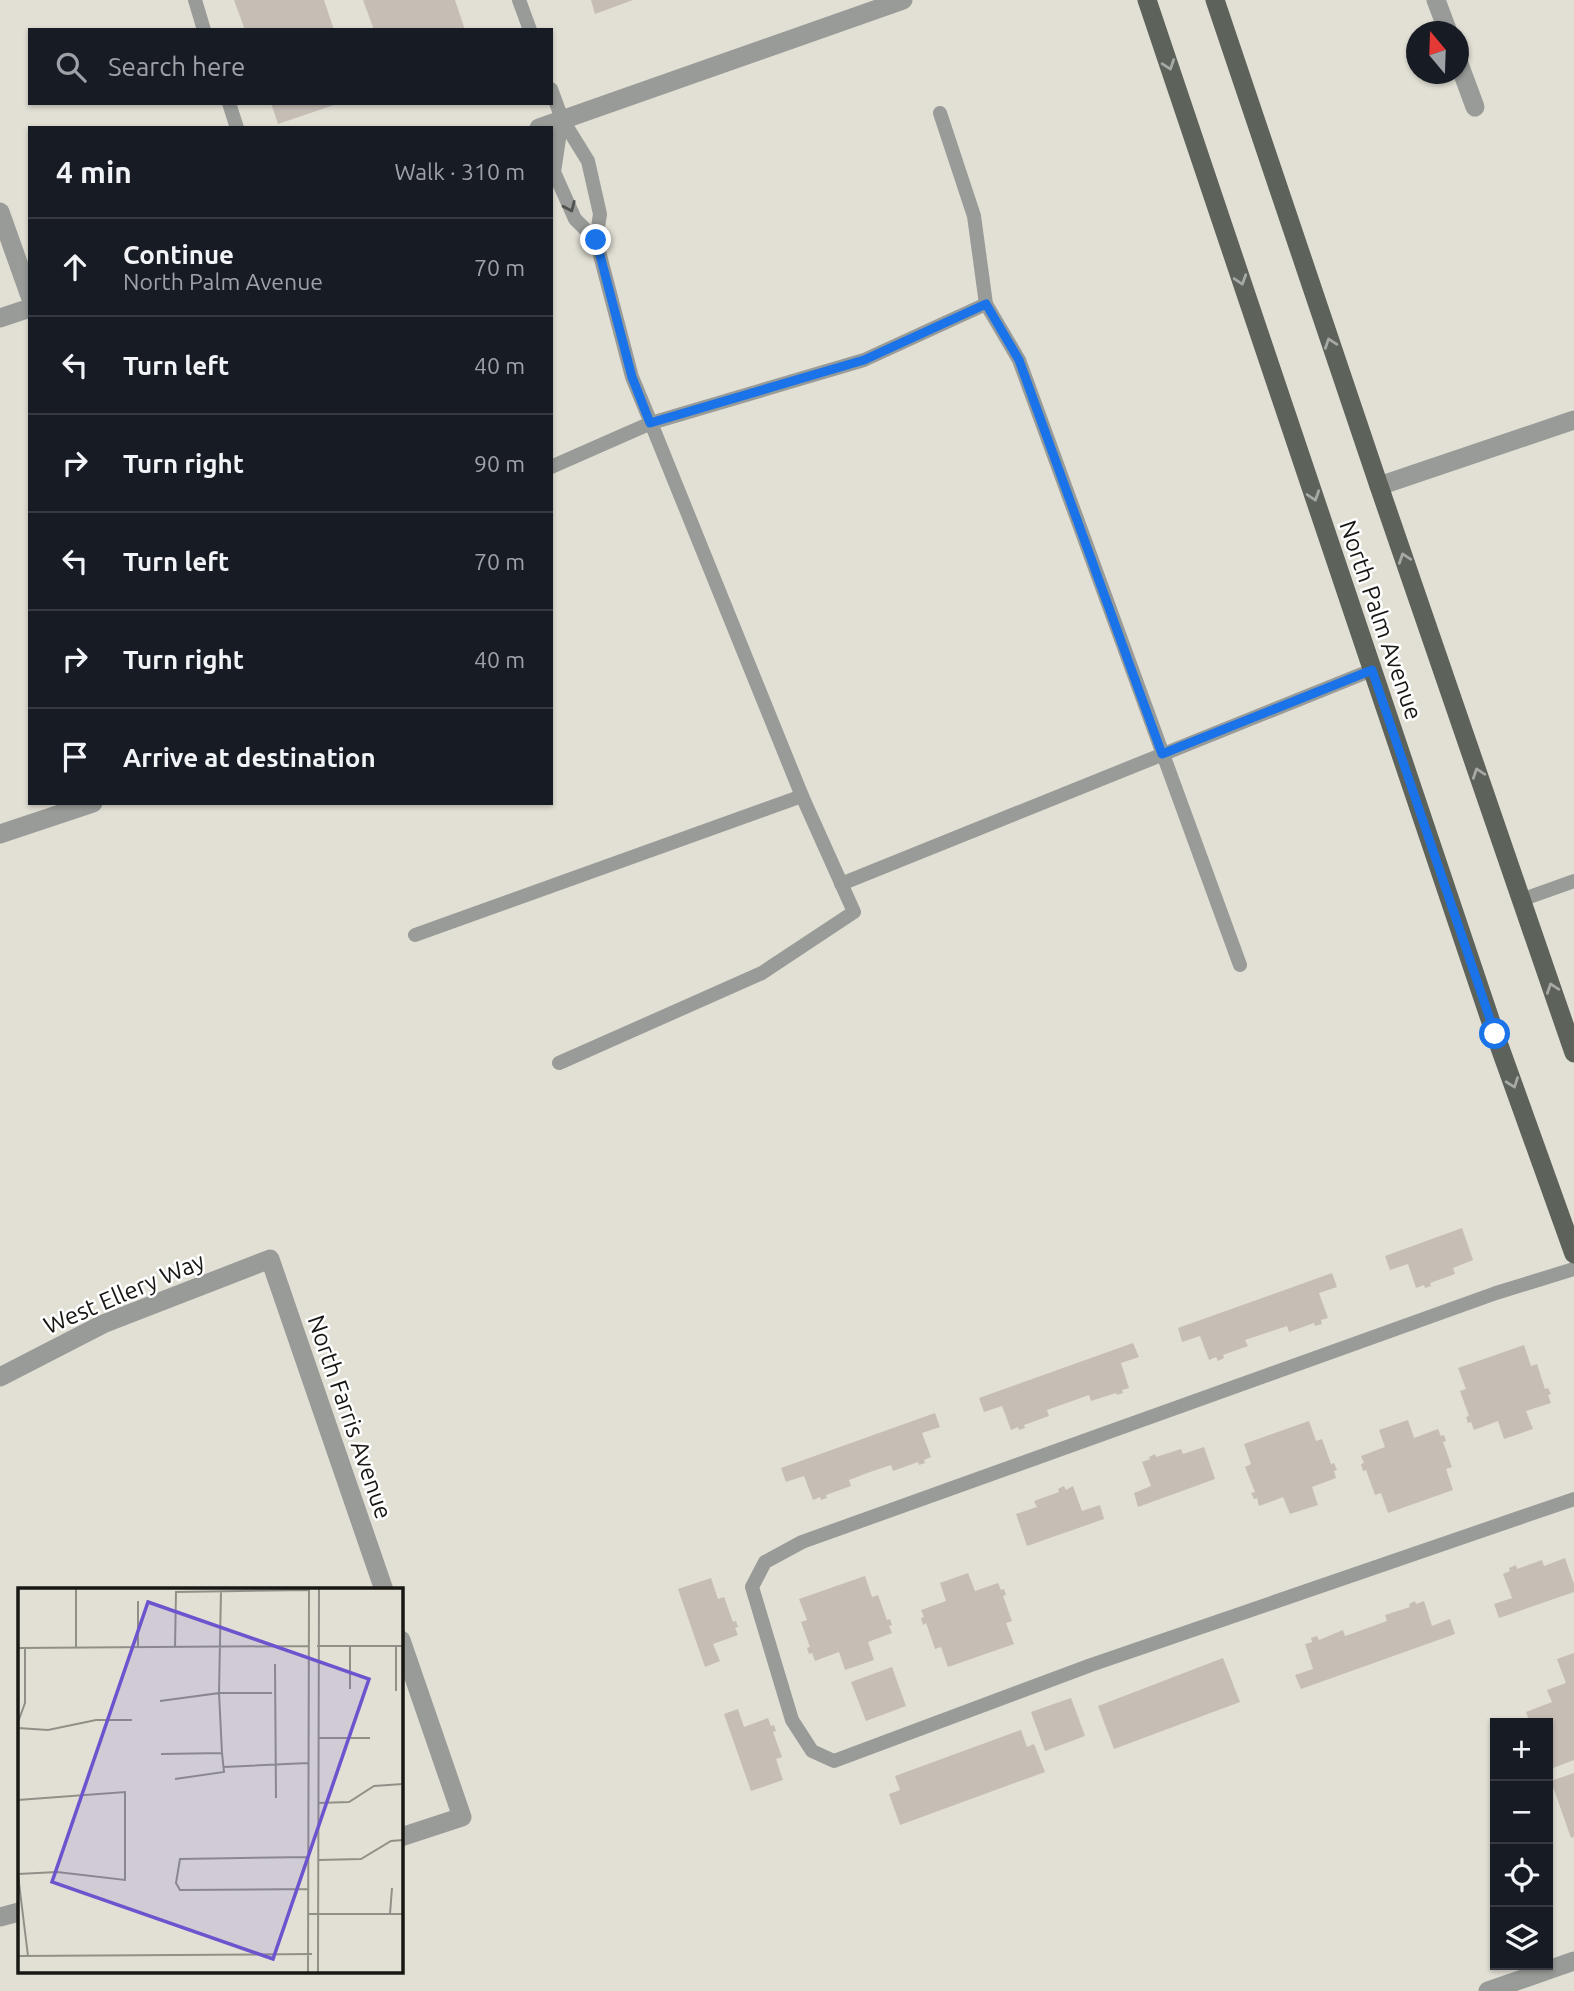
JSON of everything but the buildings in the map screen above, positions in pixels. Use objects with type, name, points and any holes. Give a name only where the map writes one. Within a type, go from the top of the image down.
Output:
[{"type":"main road","name":"North Palm Avenue","points":[[1147,0],[1495,1034],[1574,1254]]},
{"type":"main road","name":"North Palm Avenue","points":[[1215,0],[1574,1053]]},
{"type":"street","points":[[544,126],[903,0]]},
{"type":"street","points":[[1436,0],[1444,21]]},
{"type":"street","points":[[1466,84],[1475,107]]},
{"type":"street","points":[[0,212],[28,290]]},
{"type":"street","points":[[0,318],[28,308]]},
{"type":"street","name":"North Palm Avenue","points":[[1379,486],[1574,420]]},
{"type":"street","points":[[0,834],[87,805]]},
{"type":"street","name":"West Ellery Way","points":[[0,1377],[103,1324],[270,1259]]},
{"type":"street","name":"North Farris Avenue","points":[[270,1259],[383,1588]]},
{"type":"street","points":[[402,1643],[462,1817],[402,1837]]},
{"type":"street","points":[[0,1917],[18,1912]]},
{"type":"street","points":[[1488,1991],[1574,1961]]},
{"type":"lane","points":[[195,0],[203,28]]},
{"type":"lane","points":[[519,0],[529,28]]},
{"type":"lane","points":[[553,94],[562,119],[588,161],[600,214],[596,240],[632,377],[802,796],[854,912],[762,973],[559,1063]]},
{"type":"lane","points":[[230,105],[236,126]]},
{"type":"lane","points":[[940,113],[974,216],[986,304],[1019,360],[1240,965]]},
{"type":"lane","points":[[562,119],[554,172],[575,219],[596,240]]},
{"type":"lane","points":[[553,466],[650,423],[864,360],[986,304]]},
{"type":"lane","points":[[841,884],[1372,670]]},
{"type":"lane","points":[[415,935],[802,796]]},
{"type":"lane","points":[[1521,900],[1574,881]]},
{"type":"lane","points":[[1574,1269],[1496,1293],[802,1542],[765,1562],[752,1587],[792,1720],[812,1751],[834,1761],[1104,1660],[1574,1499]]},
{"type":"route","points":[[596,240],[632,377],[650,423],[864,360],[986,304],[1019,360],[1162,754],[1372,670],[1495,1034]]}]
